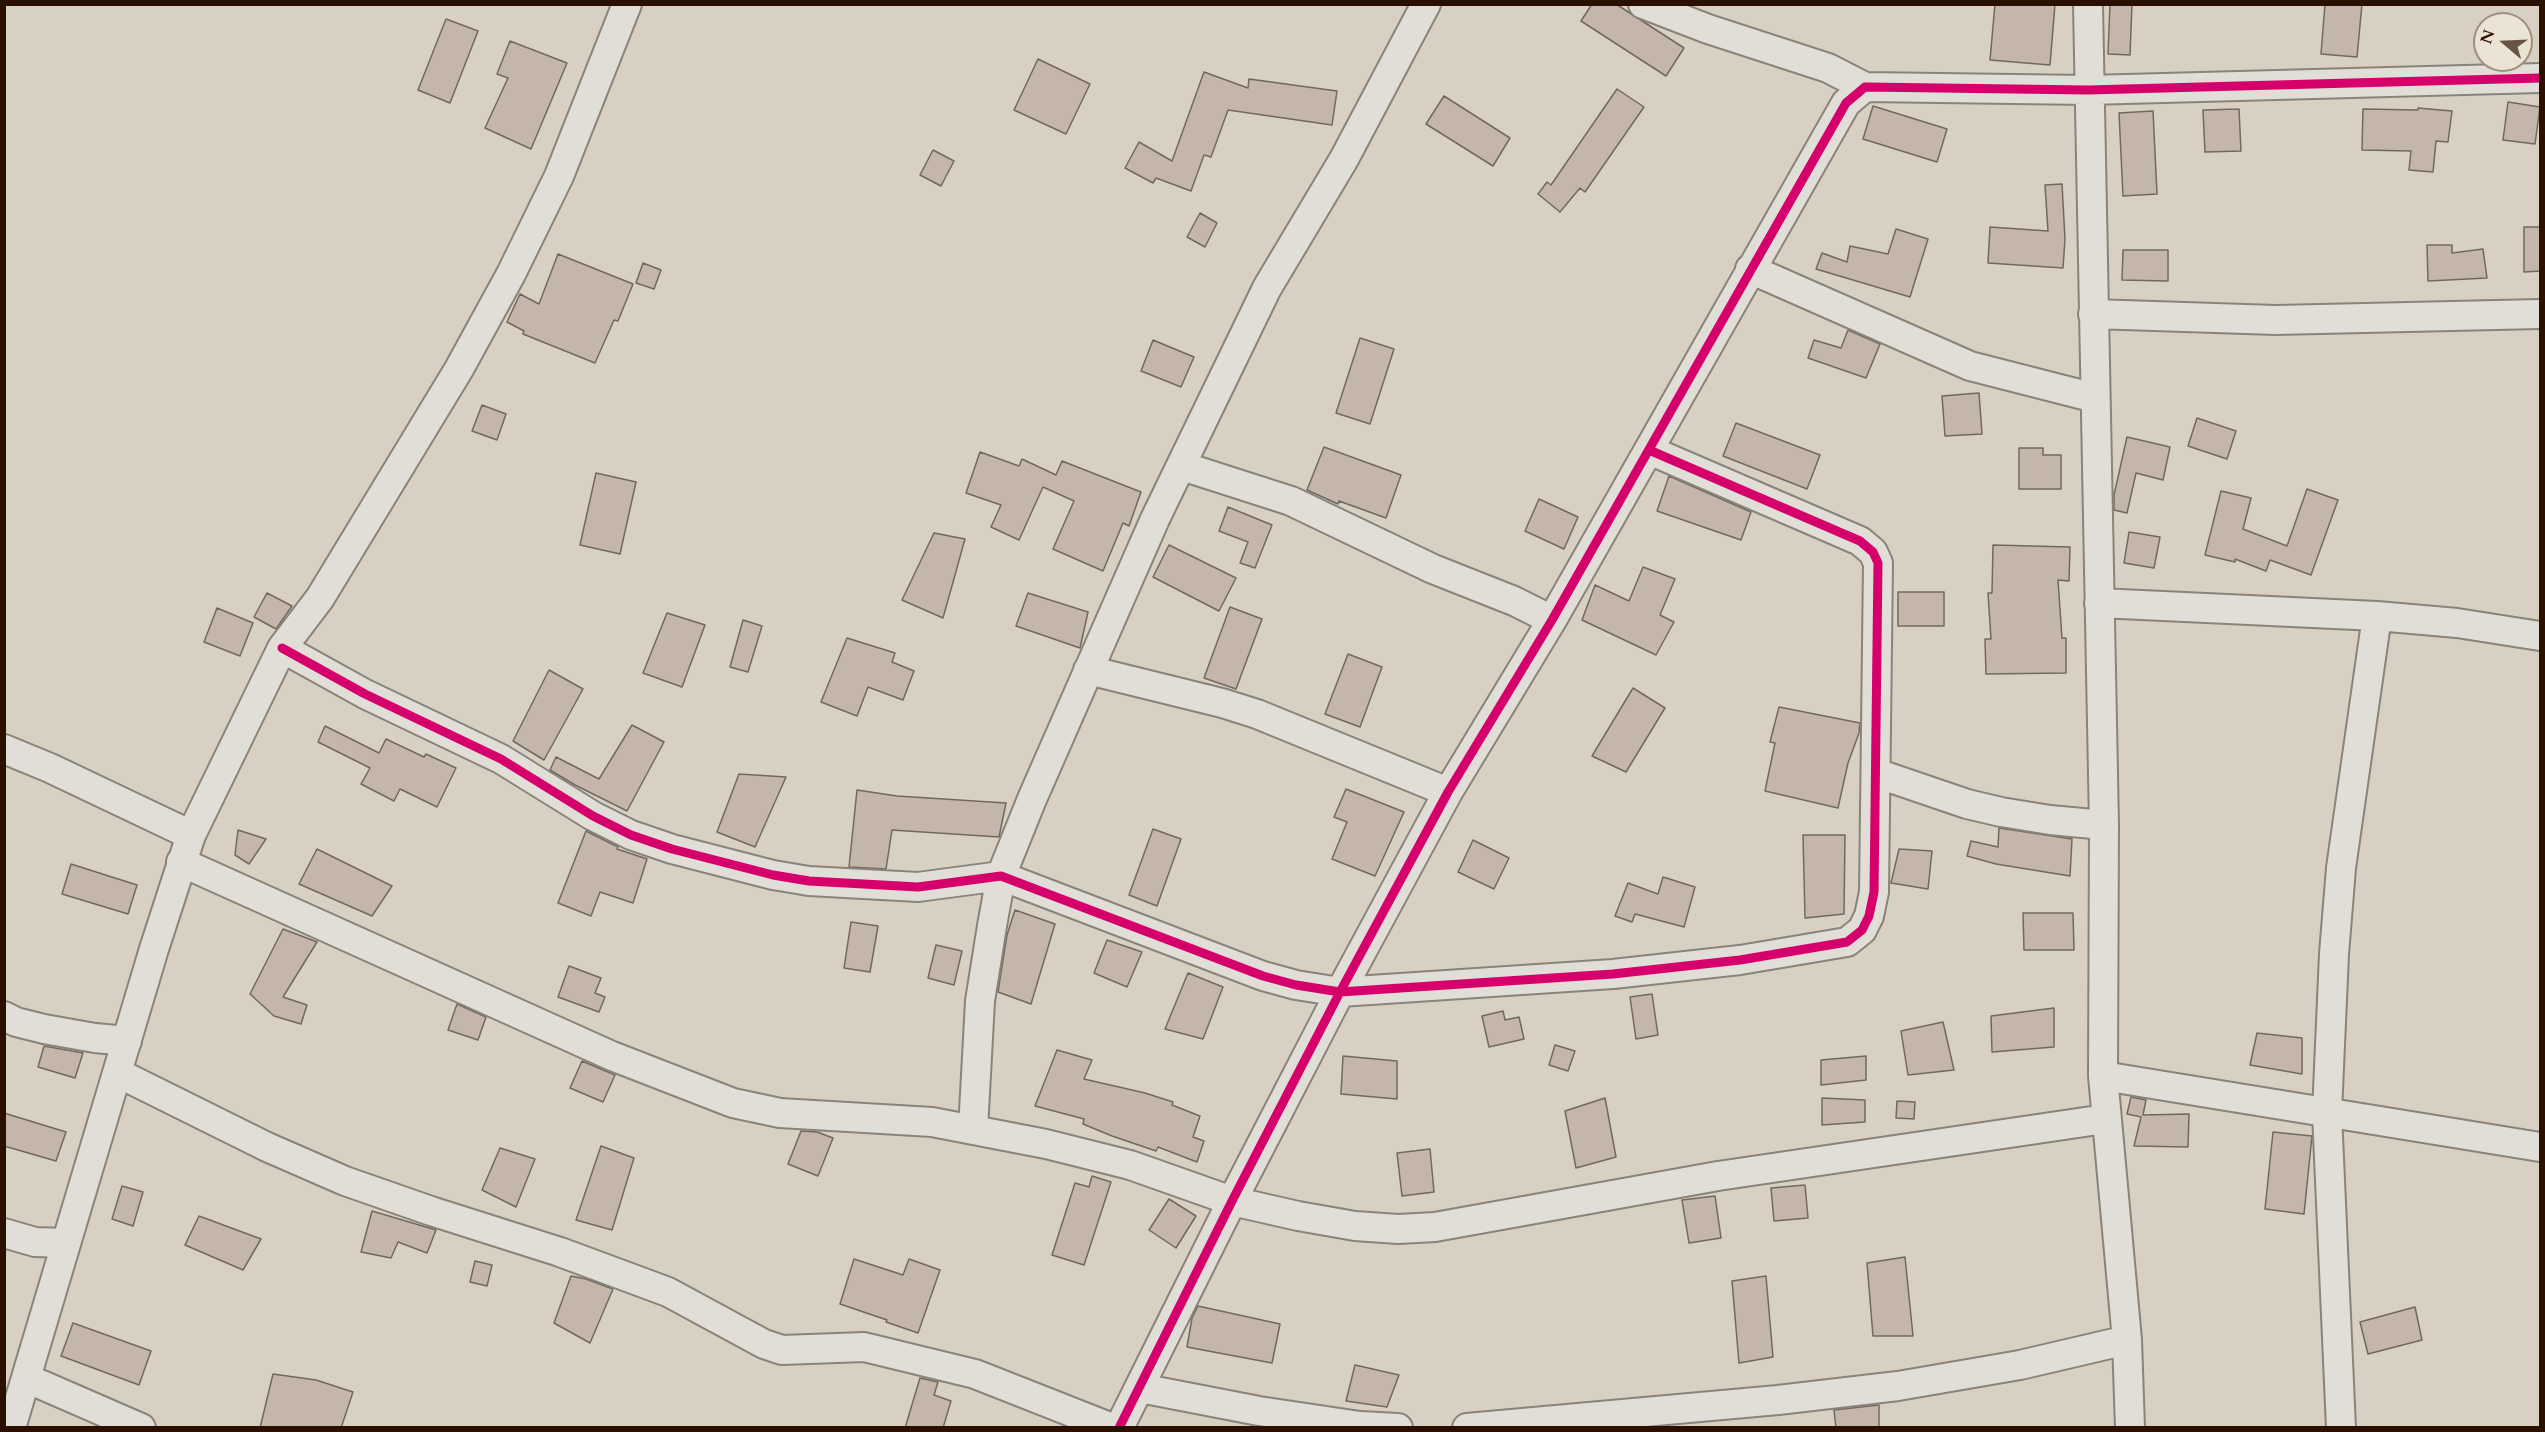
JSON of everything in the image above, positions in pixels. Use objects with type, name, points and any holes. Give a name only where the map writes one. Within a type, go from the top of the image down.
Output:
[{"type":"street","points":[[11,1428],[191,836],[282,648],[320,598],[459,369],[512,274],[559,176],[627,4]]},
{"type":"street","points":[[973,1130],[974,1076],[980,1001],[1001,876],[1032,799],[1155,519],[1267,288],[1344,159],[1426,4]]},
{"type":"street","points":[[1643,4],[1708,29],[1828,68],[1865,87],[2088,90],[2541,78]]},
{"type":"street","points":[[2088,4],[2104,825],[2103,1076],[2105,1119],[2127,1340],[2130,1428]]},
{"type":"street","points":[[1119,1428],[1232,1201],[1340,992],[1448,792],[1552,620],[1846,103],[1865,87]]},
{"type":"street","points":[[1750,269],[1970,366],[2095,398]]},
{"type":"street","points":[[2093,314],[2276,320],[2541,314]]},
{"type":"street","points":[[282,648],[365,694],[501,759],[593,816],[631,835],[672,849],[773,875],[809,881],[918,887],[1001,876],[1278,981],[1340,992],[1613,974],[1740,960],[1847,942],[1862,930],[1869,916],[1874,892],[1878,563],[1873,552],[1860,541],[1648,450]]},
{"type":"street","points":[[1182,466],[1291,501],[1433,568],[1552,620]]},
{"type":"street","points":[[2099,603],[2377,616],[2457,623],[2541,636]]},
{"type":"street","points":[[2341,1428],[2327,1113],[2334,954],[2341,867],[2377,616]]},
{"type":"street","points":[[1088,670],[1222,703],[1257,714],[1448,792]]},
{"type":"street","points":[[4,749],[50,768],[191,836]]},
{"type":"street","points":[[1876,773],[1967,804],[2050,820],[2104,825]]},
{"type":"street","points":[[182,862],[612,1056],[733,1103],[780,1113],[933,1122],[1046,1144],[1130,1165],[1232,1201],[1355,1226],[1398,1229],[1435,1227],[1718,1176],[2105,1119]]},
{"type":"street","points":[[4,1016],[16,1022],[44,1029],[128,1041]]},
{"type":"street","points":[[118,1073],[267,1147],[345,1181],[560,1252],[668,1292],[764,1344],[782,1350],[864,1347],[975,1374],[1112,1428]]},
{"type":"street","points":[[2103,1076],[2541,1147]]},
{"type":"street","points":[[4,1233],[35,1242],[66,1243]]},
{"type":"street","points":[[1467,1428],[1640,1413],[1898,1386],[2020,1365],[2127,1340]]},
{"type":"street","points":[[26,1378],[141,1428]]},
{"type":"street","points":[[1140,1388],[1259,1411],[1360,1426],[1398,1428]]},
{"type":"building","points":[[1592,4],[1616,4],[1684,48],[1666,76],[1581,21]]},
{"type":"building","points":[[1995,4],[2055,4],[2050,65],[1990,60]]},
{"type":"building","points":[[2110,4],[2132,4],[2130,55],[2108,54]]},
{"type":"building","points":[[2325,4],[2362,4],[2357,57],[2321,54]]},
{"type":"building","points":[[446,19],[478,31],[450,103],[418,90]]},
{"type":"building","points":[[510,41],[567,63],[531,149],[485,128],[508,78],[497,74]]},
{"type":"building","points":[[1038,59],[1090,84],[1066,134],[1014,110]]},
{"type":"building","points":[[1204,72],[1248,88],[1249,79],[1337,91],[1332,125],[1228,110],[1211,157],[1204,155],[1191,191],[1156,178],[1153,183],[1125,168],[1139,142],[1172,161]]},
{"type":"building","points":[[1617,89],[1644,107],[1585,192],[1580,188],[1560,212],[1538,194],[1547,182],[1551,185]]},
{"type":"building","points":[[1444,96],[1510,138],[1493,166],[1426,124]]},
{"type":"building","points":[[2508,102],[2540,107],[2535,144],[2503,140]]},
{"type":"building","points":[[1873,106],[1947,129],[1937,162],[1863,139]]},
{"type":"building","points":[[2418,108],[2452,111],[2448,142],[2436,141],[2433,172],[2409,170],[2411,151],[2362,150],[2363,109],[2418,110]]},
{"type":"building","points":[[2239,109],[2241,151],[2205,152],[2203,110]]},
{"type":"building","points":[[2153,111],[2157,194],[2123,196],[2119,113]]},
{"type":"building","points":[[933,150],[954,161],[941,186],[920,175]]},
{"type":"building","points":[[2062,184],[2065,239],[2063,268],[1988,263],[1990,227],[2048,231],[2045,185]]},
{"type":"building","points":[[1200,213],[1217,223],[1205,247],[1187,237]]},
{"type":"building","points":[[2524,227],[2541,227],[2541,271],[2524,272]]},
{"type":"building","points":[[1896,229],[1928,239],[1910,297],[1816,269],[1822,253],[1847,262],[1850,246],[1888,254]]},
{"type":"building","points":[[2427,245],[2452,245],[2452,253],[2483,249],[2487,278],[2428,281]]},
{"type":"building","points":[[2123,250],[2168,250],[2168,281],[2122,280]]},
{"type":"building","points":[[558,254],[633,284],[618,321],[614,320],[595,363],[523,334],[524,331],[507,322],[520,294],[539,304]]},
{"type":"building","points":[[643,263],[661,270],[654,289],[636,283]]},
{"type":"building","points":[[1848,330],[1880,344],[1866,378],[1808,358],[1814,340],[1841,348]]},
{"type":"building","points":[[1360,338],[1394,349],[1370,424],[1336,413]]},
{"type":"building","points":[[1153,340],[1194,357],[1181,387],[1141,371]]},
{"type":"building","points":[[1979,393],[1982,434],[1945,436],[1942,396]]},
{"type":"building","points":[[482,405],[506,414],[497,440],[472,431]]},
{"type":"building","points":[[2197,418],[2236,431],[2227,459],[2188,446]]},
{"type":"building","points":[[1736,423],[1820,455],[1807,489],[1723,456]]},
{"type":"building","points":[[2127,437],[2170,447],[2163,480],[2136,473],[2127,513],[2114,510],[2114,495]]},
{"type":"building","points":[[1324,447],[1401,475],[1386,518],[1339,501],[1338,504],[1307,490]]},
{"type":"building","points":[[2019,448],[2043,448],[2043,455],[2061,455],[2061,489],[2019,489]]},
{"type":"building","points":[[980,452],[1019,466],[1022,459],[1056,475],[1062,461],[1141,492],[1129,526],[1123,523],[1103,571],[1053,549],[1074,501],[1043,487],[1019,540],[991,527],[1001,505],[966,493]]},
{"type":"building","points":[[596,473],[636,482],[620,554],[580,545]]},
{"type":"building","points":[[1669,476],[1751,512],[1741,540],[1657,511]]},
{"type":"building","points":[[2307,489],[2338,500],[2311,575],[2270,560],[2266,571],[2235,559],[2235,562],[2205,555],[2221,491],[2251,498],[2243,529],[2287,546]]},
{"type":"building","points":[[1539,499],[1578,517],[1564,549],[1525,531]]},
{"type":"building","points":[[1228,507],[1272,525],[1255,568],[1240,563],[1248,542],[1219,531]]},
{"type":"building","points":[[2129,532],[2160,537],[2154,568],[2124,563]]},
{"type":"building","points":[[934,533],[965,539],[943,618],[902,600]]},
{"type":"building","points":[[1169,545],[1236,578],[1219,611],[1153,577]]},
{"type":"building","points":[[1993,545],[2070,547],[2069,581],[2058,580],[2062,638],[2066,638],[2066,673],[1986,674],[1985,639],[1991,639],[1988,593],[1992,593]]},
{"type":"building","points":[[1643,567],[1675,579],[1660,615],[1674,622],[1656,655],[1582,620],[1595,585],[1629,601]]},
{"type":"building","points":[[1898,592],[1944,592],[1944,626],[1898,626]]},
{"type":"building","points":[[267,593],[292,606],[276,629],[254,617]]},
{"type":"building","points":[[1028,593],[1088,612],[1080,648],[1016,626]]},
{"type":"building","points":[[1230,607],[1262,619],[1236,689],[1204,678]]},
{"type":"building","points":[[217,608],[253,623],[240,656],[204,642]]},
{"type":"building","points":[[667,613],[705,625],[682,687],[643,673]]},
{"type":"building","points":[[743,620],[762,626],[748,672],[730,667]]},
{"type":"building","points":[[847,638],[895,653],[892,662],[914,671],[903,700],[868,687],[857,716],[821,702]]},
{"type":"building","points":[[1348,654],[1382,667],[1360,727],[1325,714]]},
{"type":"building","points":[[549,670],[583,689],[544,760],[513,741]]},
{"type":"building","points":[[1633,688],[1665,708],[1626,772],[1592,756]]},
{"type":"building","points":[[1779,707],[1860,723],[1838,808],[1765,791],[1775,743],[1770,742]]},
{"type":"building","points":[[632,725],[664,742],[627,811],[550,770],[556,757],[599,779]]},
{"type":"building","points":[[325,726],[379,753],[386,739],[424,757],[426,754],[456,768],[437,807],[400,789],[394,801],[361,784],[370,768],[318,742]]},
{"type":"building","points":[[739,774],[786,777],[755,847],[717,832]]},
{"type":"building","points":[[1346,789],[1404,812],[1375,876],[1332,859],[1347,822],[1334,817]]},
{"type":"building","points":[[857,790],[897,796],[1006,803],[999,837],[892,830],[886,869],[849,867]]},
{"type":"building","points":[[1999,828],[2072,839],[2070,876],[1996,864],[1967,856],[1971,841],[1998,847]]},
{"type":"building","points":[[1153,829],[1181,839],[1157,906],[1129,895]]},
{"type":"building","points":[[238,830],[266,839],[249,864],[235,855]]},
{"type":"building","points":[[586,831],[618,847],[617,849],[647,859],[633,903],[600,892],[591,916],[558,903]]},
{"type":"building","points":[[1803,835],[1845,835],[1844,914],[1805,918]]},
{"type":"building","points":[[1473,840],[1509,858],[1494,889],[1458,872]]},
{"type":"building","points":[[317,849],[392,886],[372,916],[299,884]]},
{"type":"building","points":[[1899,849],[1932,851],[1928,889],[1891,883]]},
{"type":"building","points":[[71,864],[137,885],[128,914],[62,894]]},
{"type":"building","points":[[1663,877],[1695,887],[1684,927],[1635,914],[1632,922],[1615,916],[1628,883],[1658,894]]},
{"type":"building","points":[[1015,910],[1055,924],[1031,1004],[998,992],[1007,935]]},
{"type":"building","points":[[2023,913],[2073,913],[2074,950],[2024,950]]},
{"type":"building","points":[[851,922],[878,926],[870,972],[844,968]]},
{"type":"building","points":[[283,929],[317,942],[283,997],[307,1005],[301,1024],[274,1016],[250,994]]},
{"type":"building","points":[[1107,940],[1142,952],[1127,987],[1094,973]]},
{"type":"building","points":[[936,945],[962,951],[954,985],[928,978]]},
{"type":"building","points":[[569,966],[601,978],[595,993],[605,997],[599,1012],[558,997]]},
{"type":"building","points":[[1188,973],[1223,987],[1203,1039],[1165,1029]]},
{"type":"building","points":[[1652,994],[1658,1035],[1636,1039],[1630,997]]},
{"type":"building","points":[[457,1004],[486,1017],[478,1040],[448,1030]]},
{"type":"building","points":[[2054,1008],[2054,1047],[1992,1052],[1991,1016]]},
{"type":"building","points":[[1503,1011],[1505,1020],[1519,1017],[1524,1039],[1489,1047],[1482,1016]]},
{"type":"building","points":[[1943,1022],[1954,1070],[1908,1075],[1901,1031]]},
{"type":"building","points":[[2257,1033],[2302,1038],[2302,1074],[2250,1065]]},
{"type":"building","points":[[1555,1045],[1575,1051],[1568,1071],[1549,1065]]},
{"type":"building","points":[[44,1046],[83,1053],[75,1078],[38,1067]]},
{"type":"building","points":[[1057,1050],[1092,1060],[1084,1079],[1145,1093],[1173,1102],[1172,1105],[1200,1116],[1193,1137],[1204,1141],[1197,1162],[1158,1147],[1156,1151],[1112,1136],[1083,1124],[1084,1119],[1035,1106]]},
{"type":"building","points":[[1343,1056],[1397,1061],[1397,1099],[1341,1094]]},
{"type":"building","points":[[1866,1056],[1866,1080],[1821,1085],[1821,1060]]},
{"type":"building","points":[[582,1061],[615,1075],[603,1102],[570,1088]]},
{"type":"building","points":[[2131,1097],[2146,1100],[2143,1115],[2189,1114],[2188,1147],[2134,1146],[2141,1117],[2127,1114]]},
{"type":"building","points":[[1605,1098],[1616,1157],[1576,1168],[1565,1111]]},
{"type":"building","points":[[1822,1098],[1865,1100],[1865,1122],[1822,1125]]},
{"type":"building","points":[[1897,1101],[1915,1102],[1914,1119],[1896,1118]]},
{"type":"building","points":[[4,1113],[66,1132],[56,1161],[4,1146]]},
{"type":"building","points":[[801,1131],[817,1132],[833,1138],[818,1176],[788,1164]]},
{"type":"building","points":[[2273,1132],[2312,1136],[2304,1214],[2265,1209]]},
{"type":"building","points":[[601,1146],[634,1158],[612,1230],[576,1220]]},
{"type":"building","points":[[500,1148],[535,1159],[516,1207],[482,1190]]},
{"type":"building","points":[[1430,1149],[1434,1192],[1402,1196],[1397,1153]]},
{"type":"building","points":[[1092,1176],[1111,1182],[1084,1265],[1052,1255],[1075,1183],[1089,1187]]},
{"type":"building","points":[[1805,1185],[1808,1218],[1774,1221],[1771,1188]]},
{"type":"building","points":[[122,1186],[143,1192],[133,1226],[112,1219]]},
{"type":"building","points":[[1715,1196],[1721,1238],[1689,1243],[1682,1200]]},
{"type":"building","points":[[1169,1199],[1196,1216],[1176,1248],[1149,1230]]},
{"type":"building","points":[[372,1211],[436,1230],[427,1253],[398,1242],[391,1258],[361,1252]]},
{"type":"building","points":[[199,1216],[261,1239],[243,1270],[185,1245]]},
{"type":"building","points":[[1905,1257],[1913,1336],[1873,1336],[1867,1263]]},
{"type":"building","points":[[854,1259],[903,1275],[909,1259],[940,1270],[918,1333],[840,1304]]},
{"type":"building","points":[[475,1261],[492,1265],[487,1286],[470,1282]]},
{"type":"building","points":[[571,1276],[613,1289],[590,1343],[554,1323]]},
{"type":"building","points":[[1766,1276],[1773,1357],[1739,1363],[1732,1281]]},
{"type":"building","points":[[1198,1306],[1280,1324],[1272,1363],[1187,1347],[1192,1318]]},
{"type":"building","points":[[2415,1307],[2422,1340],[2368,1354],[2360,1322]]},
{"type":"building","points":[[73,1323],[151,1351],[139,1385],[61,1356]]},
{"type":"building","points":[[1355,1365],[1399,1375],[1387,1407],[1346,1401]]},
{"type":"building","points":[[273,1374],[316,1380],[353,1392],[341,1428],[260,1428]]},
{"type":"building","points":[[920,1378],[938,1382],[934,1395],[951,1401],[943,1428],[905,1428]]},
{"type":"building","points":[[1879,1405],[1879,1428],[1836,1428],[1834,1410]]},
{"type":"cycle path","points":[[1119,1428],[1232,1201],[1340,992],[1448,792],[1552,620],[1846,103],[1865,87],[2088,90],[2540,78]]},
{"type":"cycle path","points":[[282,648],[365,694],[501,759],[593,816],[631,835],[672,849],[773,875],[809,881],[918,887],[1001,876],[1263,976],[1296,985],[1340,992],[1613,974],[1740,960],[1847,942],[1862,930],[1869,916],[1874,892],[1878,563],[1873,552],[1860,541],[1649,450]]}]
